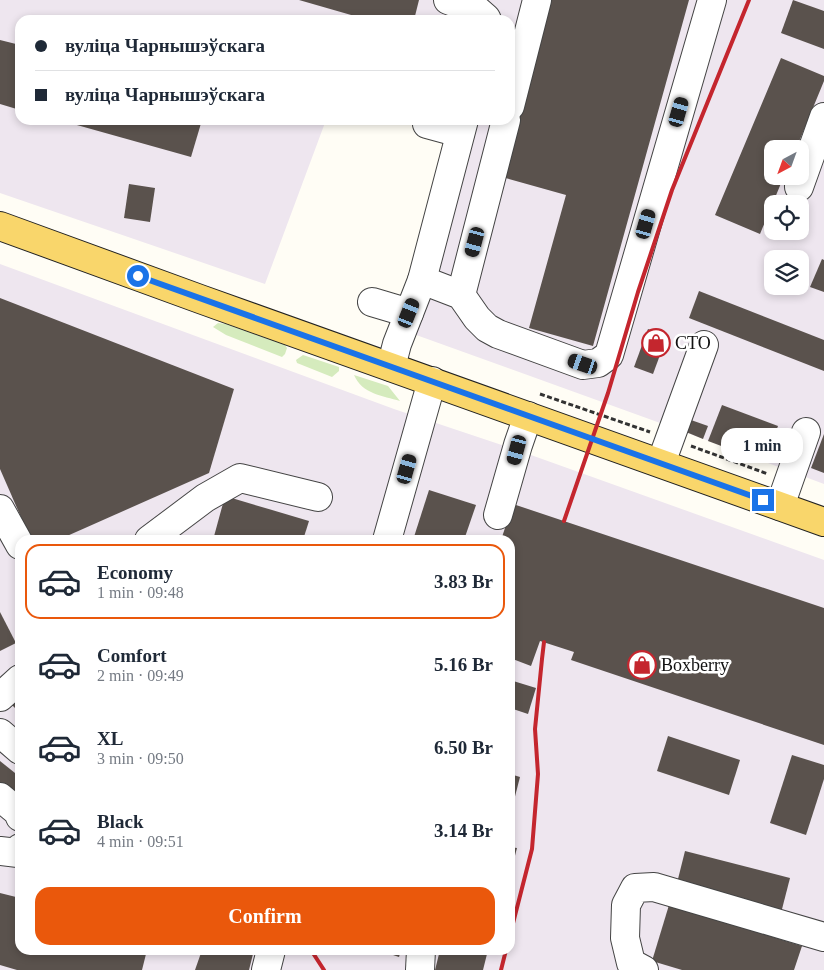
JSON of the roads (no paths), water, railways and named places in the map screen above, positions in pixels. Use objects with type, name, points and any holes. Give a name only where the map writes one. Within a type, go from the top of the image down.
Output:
[{"type":"main road","points":[[0,226],[824,522]]},
{"type":"street","points":[[448,0],[478,11],[483,15]]},
{"type":"street","points":[[515,86],[537,0]]},
{"type":"street","points":[[422,280],[462,294],[477,318],[486,328],[498,334],[583,364],[598,363],[609,355],[712,0]]},
{"type":"street","points":[[800,187],[824,117]]},
{"type":"street","points":[[391,367],[397,344],[422,280],[462,126],[444,125]]},
{"type":"street","points":[[462,294],[505,125]]},
{"type":"street","points":[[372,302],[409,313]]},
{"type":"street","points":[[662,463],[704,346]]},
{"type":"street","points":[[388,535],[432,381]]},
{"type":"street","points":[[498,515],[528,416]]},
{"type":"street","points":[[780,506],[806,432]]},
{"type":"street","points":[[156,535],[205,498],[240,478],[318,497]]},
{"type":"street","points":[[0,508],[15,536]]},
{"type":"street","points":[[0,696],[15,683]]},
{"type":"street","points":[[0,733],[15,746]]},
{"type":"street","points":[[0,797],[15,810]]},
{"type":"street","points":[[0,851],[15,853]]},
{"type":"street","points":[[644,970],[631,962],[625,938],[626,905],[635,888],[654,887],[824,937]]},
{"type":"street","points":[[266,970],[270,955]]},
{"type":"street","points":[[420,970],[421,955]]},
{"type":"railway","points":[[564,521],[608,393],[638,292],[672,190],[749,0]]},
{"type":"railway","points":[[515,915],[532,849],[538,774],[535,729],[544,642]]},
{"type":"railway","points":[[314,955],[324,970]]},
{"type":"railway","points":[[501,970],[505,955]]},
{"type":"place","name":"СТО","points":[[656,343]]},
{"type":"place","name":"Boxberry","points":[[642,665]]}]
